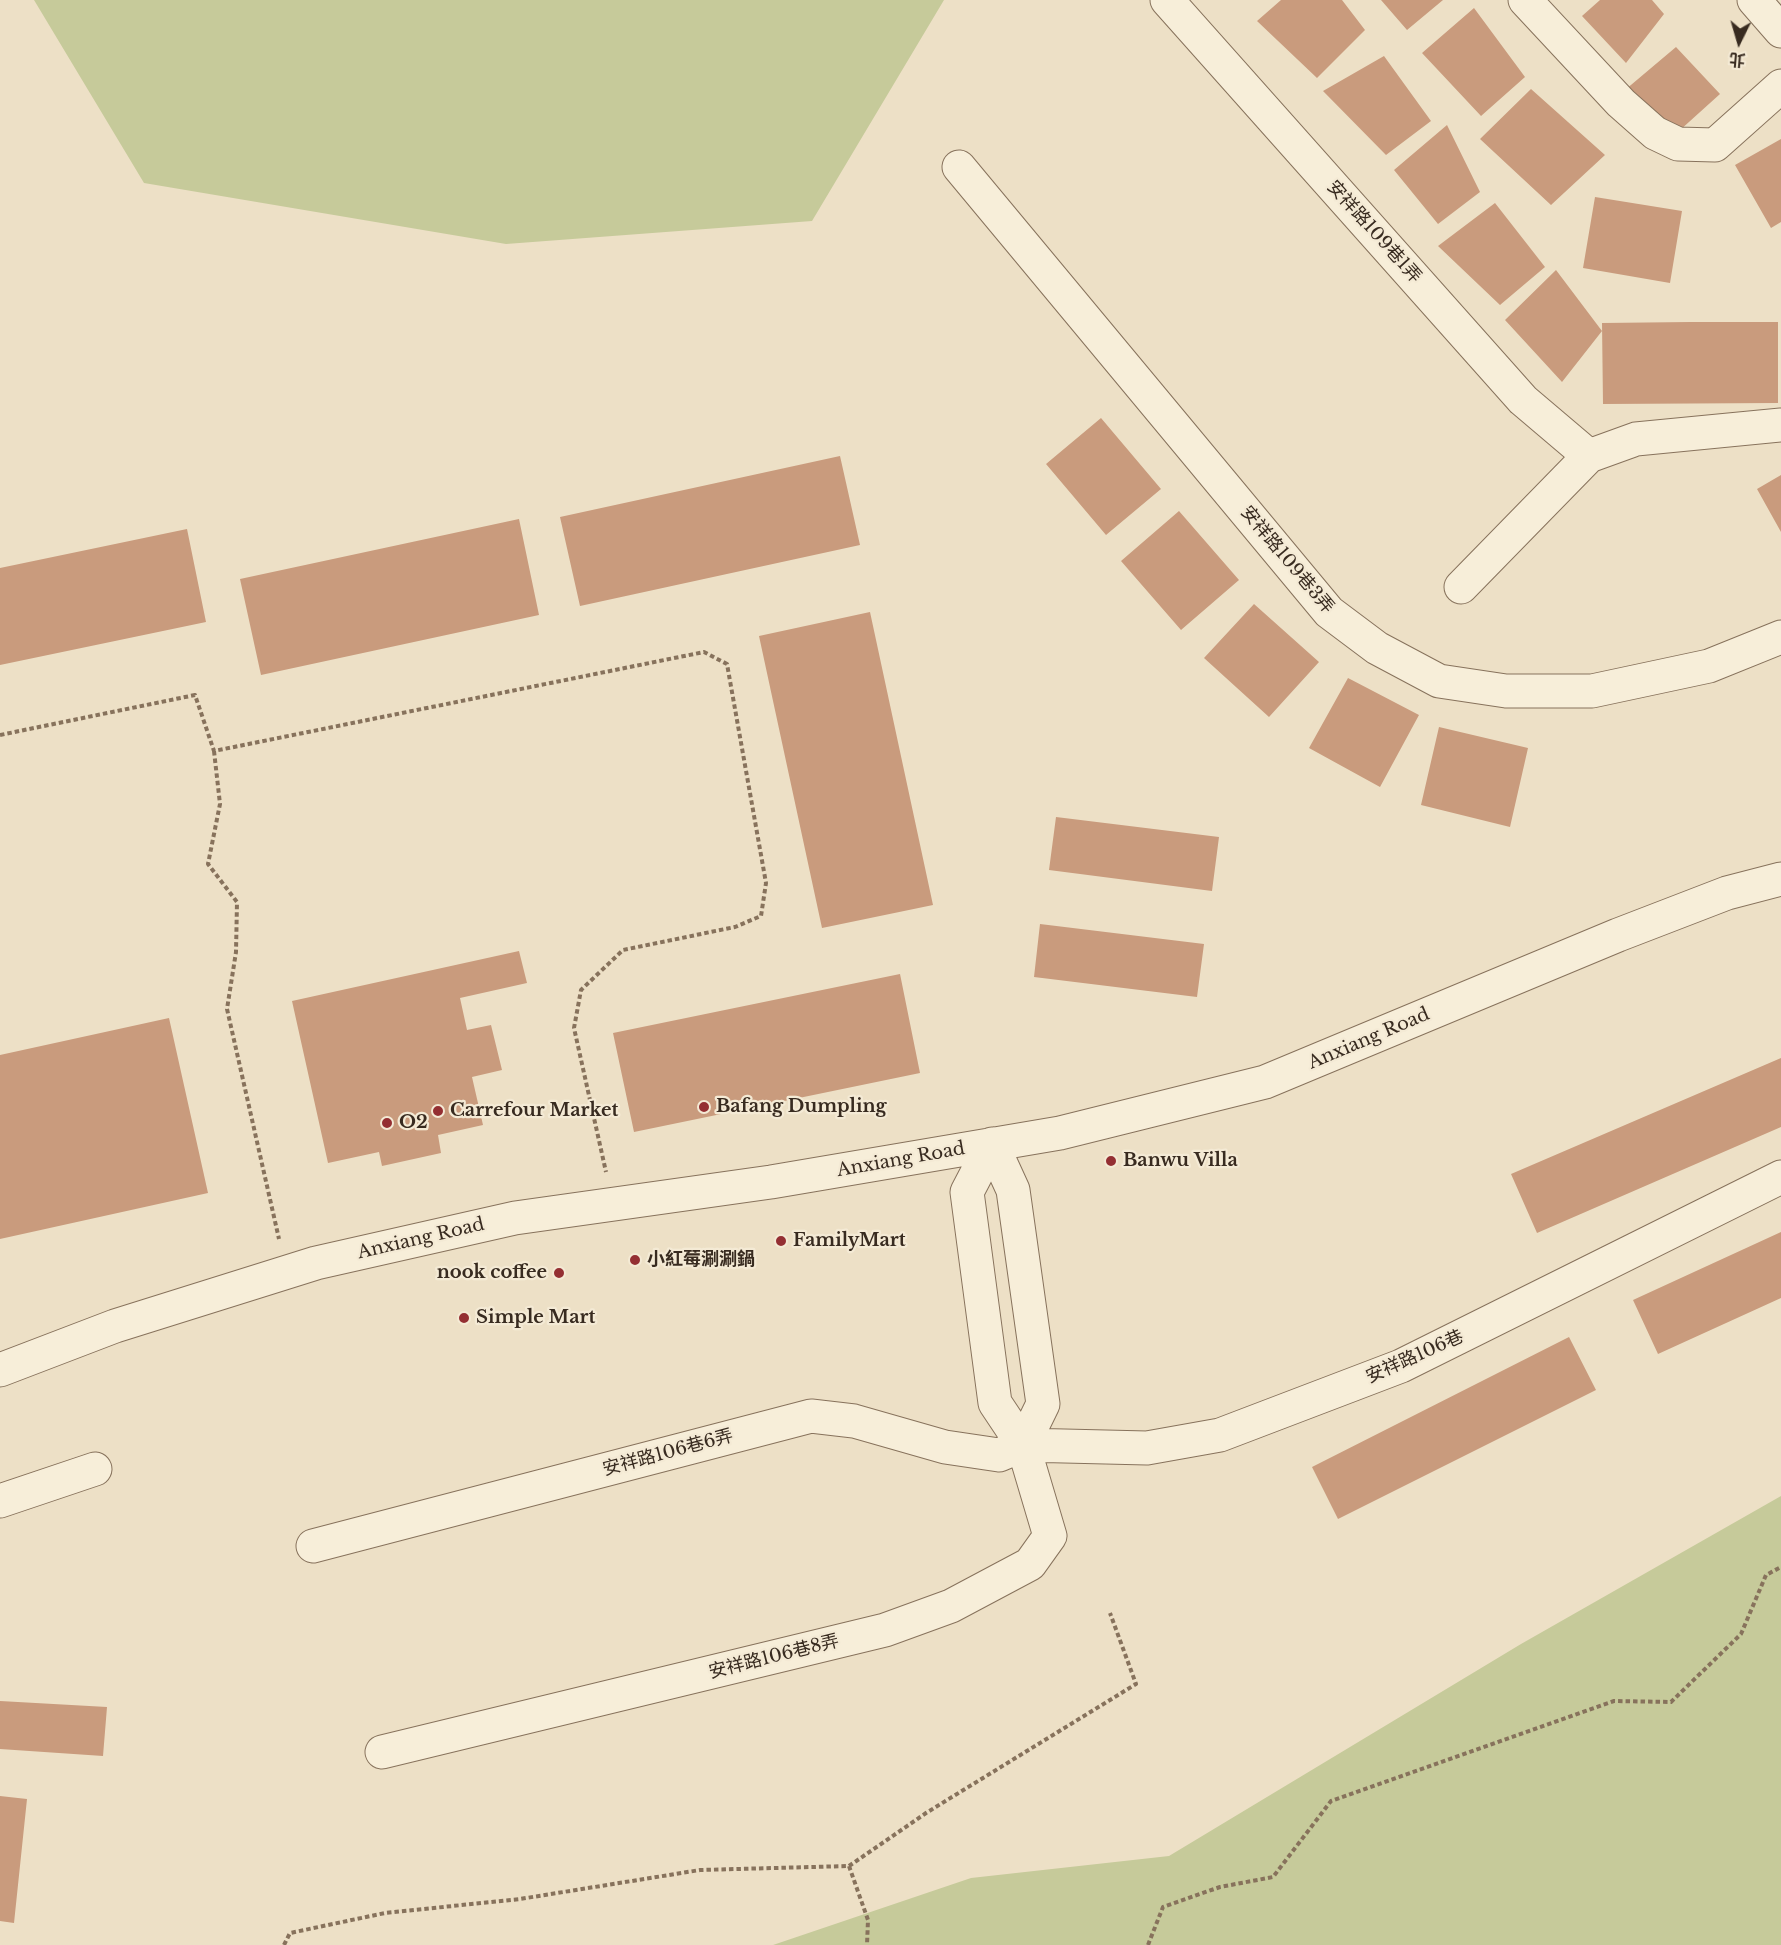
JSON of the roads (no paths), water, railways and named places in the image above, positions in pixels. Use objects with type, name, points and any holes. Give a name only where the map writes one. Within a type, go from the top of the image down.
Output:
[{"type":"street","name":"安祥路109巷1弄","points":[[1167,0],[1523,400],[1589,456]]},
{"type":"street","points":[[1525,0],[1621,103],[1655,134],[1678,144],[1715,145],[1781,86]]},
{"type":"street","points":[[1754,0],[1781,31]]},
{"type":"street","name":"安祥路109巷3弄","points":[[959,166],[1329,612],[1377,648],[1439,681],[1506,691],[1592,691],[1709,666],[1781,637]]},
{"type":"street","points":[[1461,587],[1589,456],[1636,439],[1781,426]]},
{"type":"street","name":"Anxiang Road","points":[[0,1370],[115,1326],[316,1263],[516,1218],[771,1182],[1060,1133],[1265,1082],[1618,935],[1727,893],[1781,879]]},
{"type":"street","points":[[992,1144],[967,1192],[995,1402],[1023,1445]]},
{"type":"street","points":[[992,1144],[1013,1190],[1043,1404],[1023,1445]]},
{"type":"street","name":"安祥路106巷","points":[[1023,1445],[1147,1448],[1220,1435],[1401,1366],[1781,1177]]},
{"type":"street","name":"安祥路106巷6弄","points":[[313,1546],[811,1416],[854,1421],[945,1447],[999,1455],[1023,1445]]},
{"type":"street","name":"安祥路106巷8弄","points":[[382,1752],[885,1630],[951,1606],[1030,1564],[1050,1536],[1023,1445]]},
{"type":"street","points":[[0,1501],[95,1469]]},
{"type":"place","name":"Bafang Dumpling","points":[[704,1107]]},
{"type":"place","name":"Carrefour Market","points":[[438,1111]]},
{"type":"place","name":"O2","points":[[387,1123]]},
{"type":"place","name":"Banwu Villa","points":[[1111,1161]]},
{"type":"place","name":"FamilyMart","points":[[781,1241]]},
{"type":"place","name":"小紅莓涮涮鍋","points":[[635,1260]]},
{"type":"place","name":"nook coffee","points":[[559,1273]]},
{"type":"place","name":"Simple Mart","points":[[464,1318]]}]
